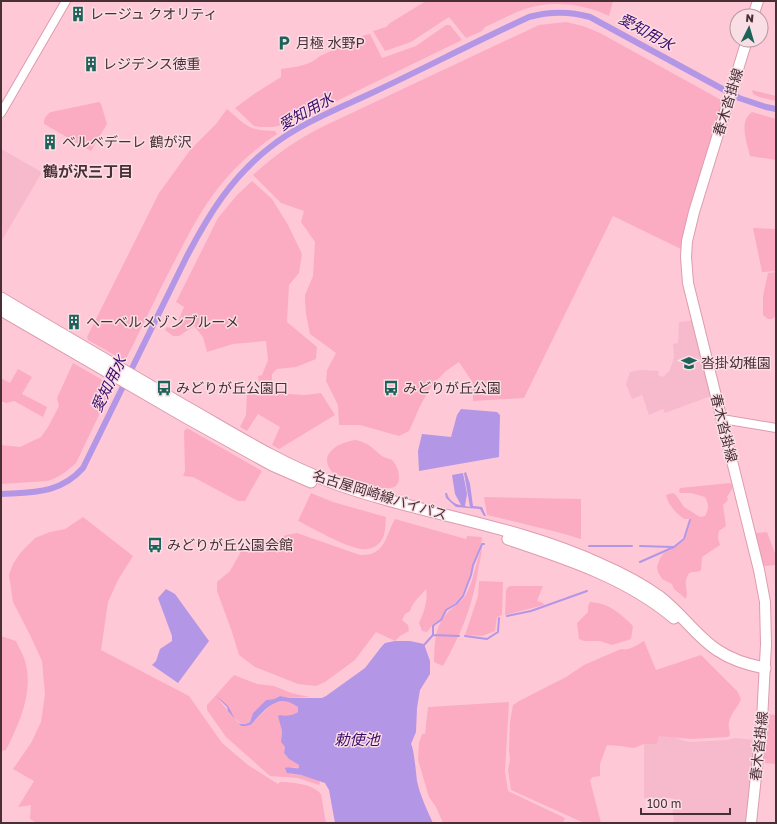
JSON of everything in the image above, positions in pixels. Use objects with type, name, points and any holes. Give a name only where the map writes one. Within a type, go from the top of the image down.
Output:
[{"type":"main road","name":"春木沓掛線","points":[[744,48],[694,212],[687,241],[686,257],[688,283],[759,570],[765,602],[767,626],[762,720],[751,823]]},
{"type":"main road","name":"名古屋岡崎線バイパス","points":[[1,298],[121,374]]},
{"type":"main road","name":"名古屋岡崎線バイパス","points":[[1,310],[132,380],[187,418],[277,463],[329,485],[507,539],[574,562],[624,585],[649,599],[667,612],[720,657],[736,665],[754,671],[765,670]]},
{"type":"street","points":[[1,113],[66,1]]},
{"type":"street","points":[[722,419],[776,428]]},
{"type":"shaded area","points":[[426,1],[613,1],[609,16],[578,6],[557,4],[536,6],[510,15],[485,27],[482,31],[466,38],[449,17],[411,42],[385,51],[373,31],[386,27]]},
{"type":"shaded area","points":[[566,22],[583,26],[600,33],[723,101],[723,106],[683,250],[613,216],[524,398],[473,401],[473,383],[459,362],[446,371],[432,385],[421,404],[409,431],[399,436],[360,425],[339,425],[338,405],[326,381],[327,370],[336,353],[310,334],[306,314],[305,295],[313,276],[315,242],[301,222],[304,211],[281,203],[253,175],[287,148],[324,126],[539,25]]},
{"type":"shaded area","points":[[446,25],[450,25],[462,40],[318,110],[282,125],[273,127],[254,126],[235,108],[281,77],[281,69],[307,64],[320,56],[365,35],[370,34],[382,58],[416,46]]},
{"type":"shaded area","points":[[752,90],[776,96],[776,101],[759,97],[753,94]]},
{"type":"shaded area","points":[[99,102],[107,124],[91,151],[44,124],[44,120],[51,112]]},
{"type":"shaded area","points":[[227,109],[248,126],[259,130],[275,131],[277,134],[257,148],[239,165],[208,202],[172,266],[125,361],[88,340],[87,337],[159,193],[191,149],[216,124]]},
{"type":"shaded area","points":[[752,112],[776,119],[776,160],[750,156],[744,127],[745,121]]},
{"type":"shaded area","points":[[1,149],[40,171],[41,174],[1,242]]},
{"type":"shaded area","points":[[252,181],[272,199],[288,225],[302,254],[299,273],[289,285],[287,322],[317,347],[316,359],[296,367],[277,369],[272,374],[272,384],[259,383],[258,376],[262,375],[268,360],[266,341],[233,344],[207,352],[203,337],[194,326],[179,336],[173,336],[165,330],[167,327],[175,329],[184,307],[176,302],[218,218],[237,195]]},
{"type":"shaded area","points":[[753,228],[776,229],[776,271],[762,272]]},
{"type":"shaded area","points":[[776,272],[776,316],[772,319],[768,319],[763,315],[763,296],[768,273]]},
{"type":"shaded area","name":"沓掛幼稚園","points":[[695,320],[711,396],[665,413],[663,409],[649,415],[642,395],[632,399],[626,384],[630,372],[640,370],[659,371],[658,375],[663,377],[670,370],[674,357],[673,344],[678,343],[679,322]]},
{"type":"shaded area","points":[[73,363],[113,386],[76,463],[51,480],[1,484],[1,445],[20,447],[41,437],[59,406],[57,398]]},
{"type":"shaded area","points":[[18,369],[32,377],[22,394],[47,407],[43,417],[14,401],[6,403],[1,401],[1,378],[10,383]]},
{"type":"shaded area","points":[[247,390],[305,395],[321,393],[335,415],[279,449],[272,445],[280,427],[258,414],[247,431],[240,427],[246,415]]},
{"type":"shaded area","points":[[187,428],[262,471],[245,501],[238,501],[193,477],[183,476],[185,471],[184,431]]},
{"type":"shaded area","points":[[356,440],[367,444],[382,456],[393,461],[399,473],[399,481],[394,487],[377,487],[333,473],[328,466],[328,455],[337,446]]},
{"type":"shaded area","points":[[730,483],[732,485],[732,489],[727,497],[728,500],[723,505],[726,526],[719,531],[718,538],[720,545],[702,557],[701,570],[689,573],[686,581],[686,599],[674,589],[672,584],[662,579],[657,567],[660,558],[664,553],[685,540],[691,520],[684,519],[675,511],[670,505],[666,495],[673,493],[684,507],[700,517],[705,516],[708,509],[708,504],[705,497],[691,493],[680,493],[680,488]]},
{"type":"shaded area","points":[[311,493],[333,502],[386,517],[383,538],[377,545],[370,548],[355,548],[298,521]]},
{"type":"shaded area","points":[[484,497],[581,499],[581,539],[487,515]]},
{"type":"shaded area","points":[[83,517],[133,556],[118,580],[108,602],[101,650],[189,696],[222,743],[248,765],[278,784],[280,782],[296,783],[313,788],[321,794],[326,823],[37,823],[30,819],[31,805],[18,807],[34,781],[13,769],[31,743],[41,722],[45,694],[42,661],[13,602],[9,575],[13,564],[21,552],[35,538],[50,532],[65,529]]},
{"type":"shaded area","points":[[395,519],[466,539],[467,536],[482,537],[462,595],[455,603],[445,610],[440,620],[434,623],[427,632],[422,631],[419,623],[425,606],[426,589],[415,602],[410,611],[405,614],[402,620],[408,625],[409,631],[395,641],[376,632],[355,660],[325,682],[316,686],[298,684],[255,667],[239,655],[217,591],[217,582],[230,571],[243,548],[249,543],[277,540],[286,535],[297,533],[360,555],[369,554],[380,549],[384,544]]},
{"type":"shaded area","points":[[767,532],[776,556],[776,565],[763,565],[755,536],[756,533]]},
{"type":"shaded area","points":[[482,547],[473,597],[460,632],[443,666],[434,662],[435,641],[438,628],[444,617],[468,591]]},
{"type":"shaded area","points":[[479,581],[503,582],[502,615],[497,617],[495,631],[482,636],[465,635],[478,596]]},
{"type":"shaded area","points":[[510,586],[543,586],[537,601],[543,603],[544,605],[505,615],[506,591]]},
{"type":"shaded area","points":[[590,602],[603,604],[609,607],[633,626],[631,639],[612,645],[600,641],[584,641],[579,639],[577,623],[588,612]]},
{"type":"shaded area","points":[[1,636],[16,641],[24,658],[28,682],[21,717],[6,750],[1,751]]},
{"type":"shaded area","points":[[644,641],[656,670],[701,655],[737,691],[741,699],[729,722],[730,735],[728,737],[691,739],[659,736],[657,744],[644,744],[634,748],[607,745],[600,764],[600,776],[593,777],[590,780],[601,823],[584,823],[511,790],[508,770],[510,760],[510,722],[513,705],[566,677],[584,665],[621,649],[633,647]]},
{"type":"shaded area","points":[[234,675],[257,684],[274,686],[291,693],[310,697],[290,698],[280,696],[274,699],[266,700],[253,713],[250,722],[243,724],[236,719],[223,702],[219,700],[241,726],[250,725],[273,703],[286,701],[293,703],[298,707],[298,712],[296,713],[279,716],[282,731],[281,742],[285,747],[284,753],[289,759],[299,765],[299,768],[288,767],[290,774],[301,775],[319,780],[319,785],[298,778],[270,776],[226,737],[207,710],[207,705]]},
{"type":"shaded area","points":[[509,702],[505,771],[508,791],[565,818],[563,823],[443,823],[436,807],[429,797],[418,760],[419,743],[422,734],[425,734],[428,707]]},
{"type":"shaded area","points":[[767,714],[776,715],[776,764],[763,763]]},
{"type":"shaded area","points":[[659,736],[670,736],[689,742],[727,740],[735,738],[757,740],[749,823],[674,823],[671,798],[644,798],[644,744],[657,744]]},
{"type":"water","points":[[461,409],[497,412],[500,415],[499,457],[419,471],[418,451],[422,434],[451,437],[457,415]]},
{"type":"water","points":[[466,472],[470,484],[473,506],[482,507],[486,516],[484,516],[480,509],[456,507],[446,498],[445,493],[447,493],[452,501],[461,505],[455,494],[452,475],[463,473],[467,494],[465,506],[470,507],[464,473]]},
{"type":"water","points":[[166,589],[175,594],[209,641],[178,683],[152,665],[156,661],[160,649],[172,641],[172,636],[158,598]]},
{"type":"water","name":"勅使池","points":[[410,641],[424,644],[430,661],[430,674],[420,690],[417,708],[416,732],[411,744],[418,786],[433,823],[335,823],[329,790],[325,783],[301,775],[287,773],[285,768],[299,768],[299,765],[289,759],[284,753],[285,747],[281,742],[282,731],[278,716],[296,713],[298,712],[298,707],[286,701],[280,701],[270,705],[250,725],[241,726],[228,711],[227,707],[216,696],[227,705],[238,722],[245,724],[250,722],[253,713],[266,700],[274,699],[280,696],[290,698],[322,698],[326,696],[365,668],[385,643]]},
{"type":"waterway","name":"愛知用水","points":[[1,494],[35,492],[55,487],[65,483],[83,468],[187,256],[213,211],[232,184],[255,160],[281,139],[321,116],[529,17],[560,12],[590,17],[739,98],[776,109]]},
{"type":"waterway","points":[[640,562],[674,547],[684,539],[690,520]]},
{"type":"waterway","points":[[424,645],[433,635],[433,626],[441,620],[446,610],[456,604],[463,596],[473,565],[482,544],[484,544]]},
{"type":"waterway","points":[[589,546],[632,546]]},
{"type":"waterway","points":[[640,546],[673,547]]},
{"type":"waterway","points":[[507,616],[531,611],[587,591]]},
{"type":"waterway","points":[[465,636],[487,639],[498,632],[499,618]]},
{"type":"waterway","points":[[433,635],[459,636]]},
{"type":"place","name":"レージュ クオリティ","points":[[78,14]]},
{"type":"place","name":"月極 水野P","points":[[284,43]]},
{"type":"place","name":"レジデンス徳重","points":[[91,64]]},
{"type":"place","name":"ベルベデーレ 鶴が沢","points":[[50,142]]},
{"type":"place","name":"ヘーベルメゾンブルーメ","points":[[74,322]]},
{"type":"place","name":"沓掛幼稚園","points":[[689,363]]},
{"type":"place","name":"みどりが丘公園口","points":[[164,388]]},
{"type":"place","name":"みどりが丘公園","points":[[391,388]]},
{"type":"place","name":"みどりが丘公園会館","points":[[155,545]]},
{"type":"district","name":"鶴が沢三丁目","points":[[88,172]]}]
